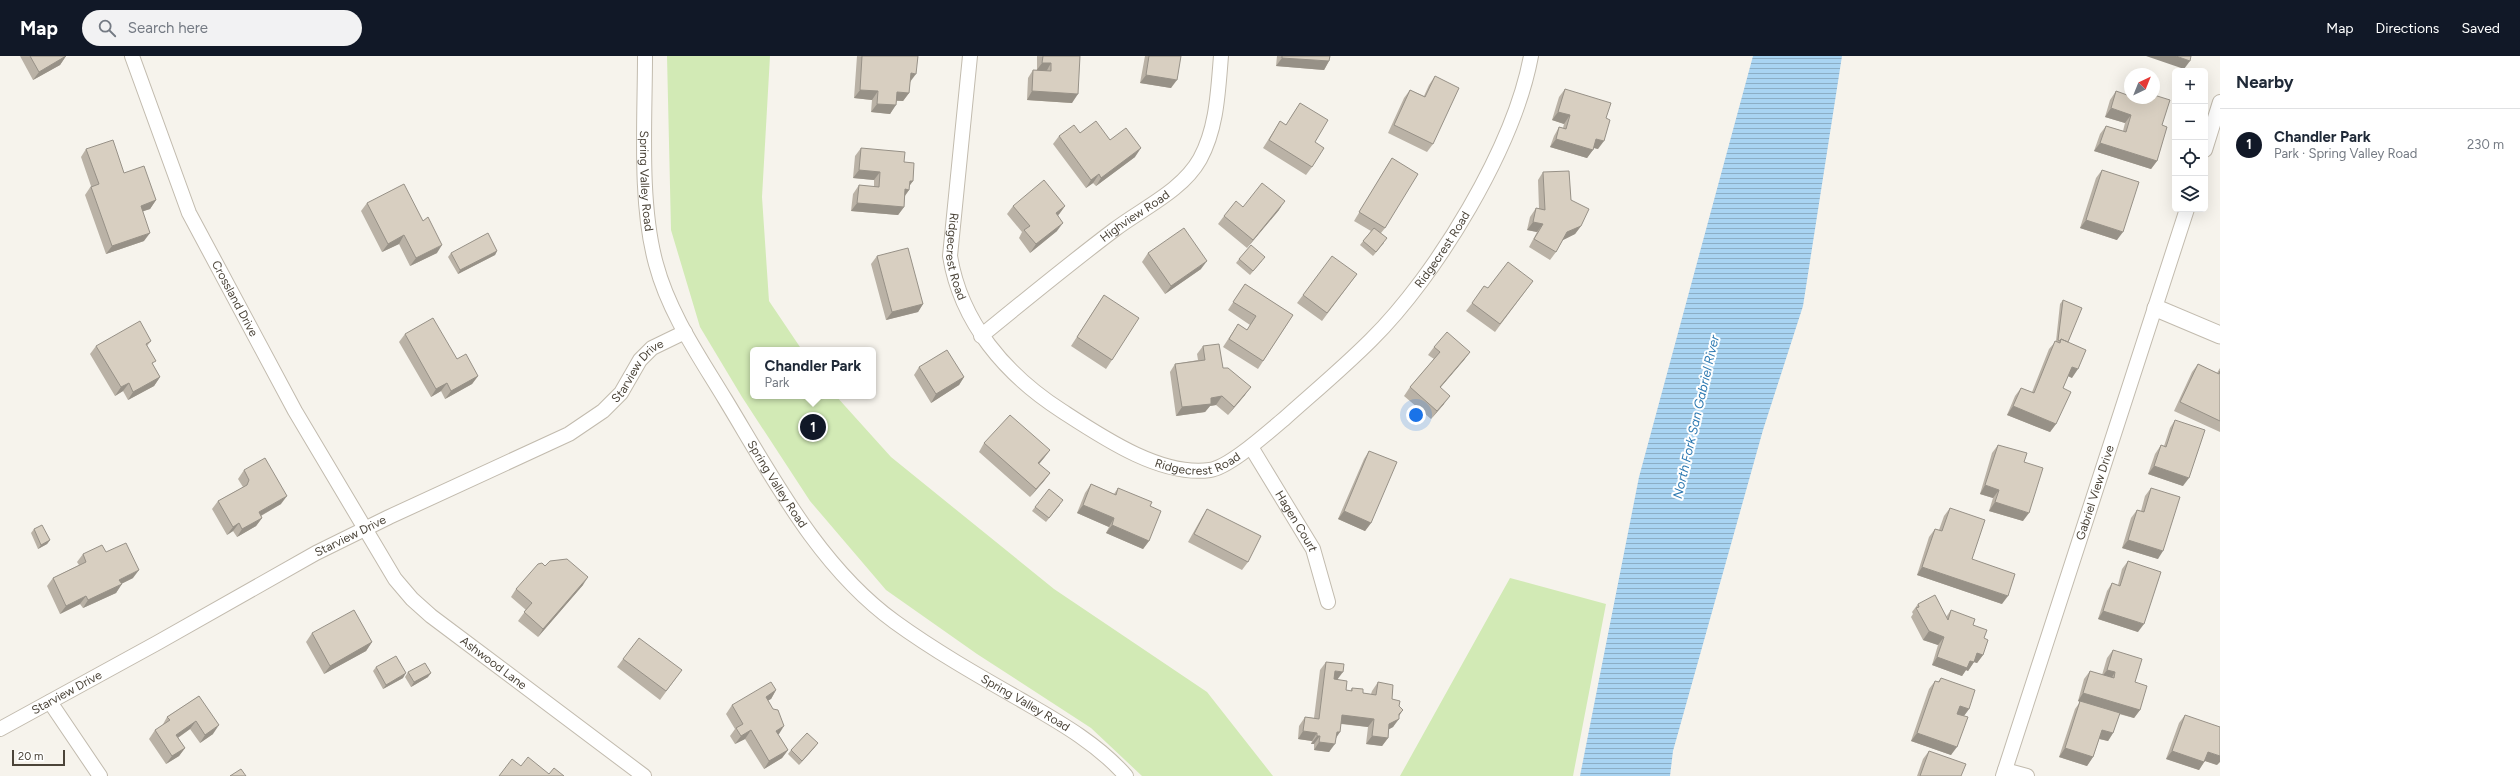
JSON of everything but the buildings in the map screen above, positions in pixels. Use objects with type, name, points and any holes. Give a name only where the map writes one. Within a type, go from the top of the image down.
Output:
[{"type":"street","name":"Crossland Drive","points":[[132,56],[189,213],[295,411],[366,528]]},
{"type":"street","name":"Spring Valley Road","points":[[644,56],[646,206],[650,235],[665,292],[685,332],[761,459],[811,535],[850,583],[896,623],[1078,734],[1126,776]]},
{"type":"street","name":"Ridgecrest Road","points":[[970,56],[950,256],[954,279],[963,304],[981,336],[1006,365],[1028,387],[1053,406],[1106,440],[1160,463],[1184,471],[1214,470],[1251,446],[1372,340],[1432,267],[1484,179],[1509,127],[1531,56]]},
{"type":"street","name":"Highview Road","points":[[981,336],[1066,266],[1139,211],[1184,182],[1208,142],[1215,113],[1222,56]]},
{"type":"street","points":[[2208,140],[2220,102]]},
{"type":"street","name":"Gabriel View Drive","points":[[2004,773],[2186,212]]},
{"type":"street","points":[[2156,308],[2220,335]]},
{"type":"street","name":"Starview Drive","points":[[0,729],[316,553],[366,528],[569,434],[603,411],[621,393],[640,360],[652,348],[685,332]]},
{"type":"street","name":"Hagen Court","points":[[1251,446],[1313,549],[1328,602]]},
{"type":"street","name":"Ashwood Lane","points":[[366,528],[395,579],[412,599],[431,616],[644,776]]},
{"type":"street","points":[[50,702],[100,776]]},
{"type":"street","points":[[2004,773],[2027,776]]},
{"type":"green space","points":[[667,56],[770,56],[762,197],[769,301],[800,347],[750,347],[750,399],[839,399],[891,457],[1054,589],[1207,692],[1273,776],[1142,776],[1091,728],[977,654],[886,590],[810,501],[742,397],[700,327],[671,230]]},
{"type":"green space","points":[[1510,578],[1606,604],[1573,776],[1400,776]]},
{"type":"water","name":"North Fork San Gabriel River","points":[[1753,56],[1842,56],[1803,306],[1763,430],[1673,751],[1670,776],[1580,776],[1639,477]]},
{"type":"place","name":"Chandler Park","points":[[813,427]]}]
